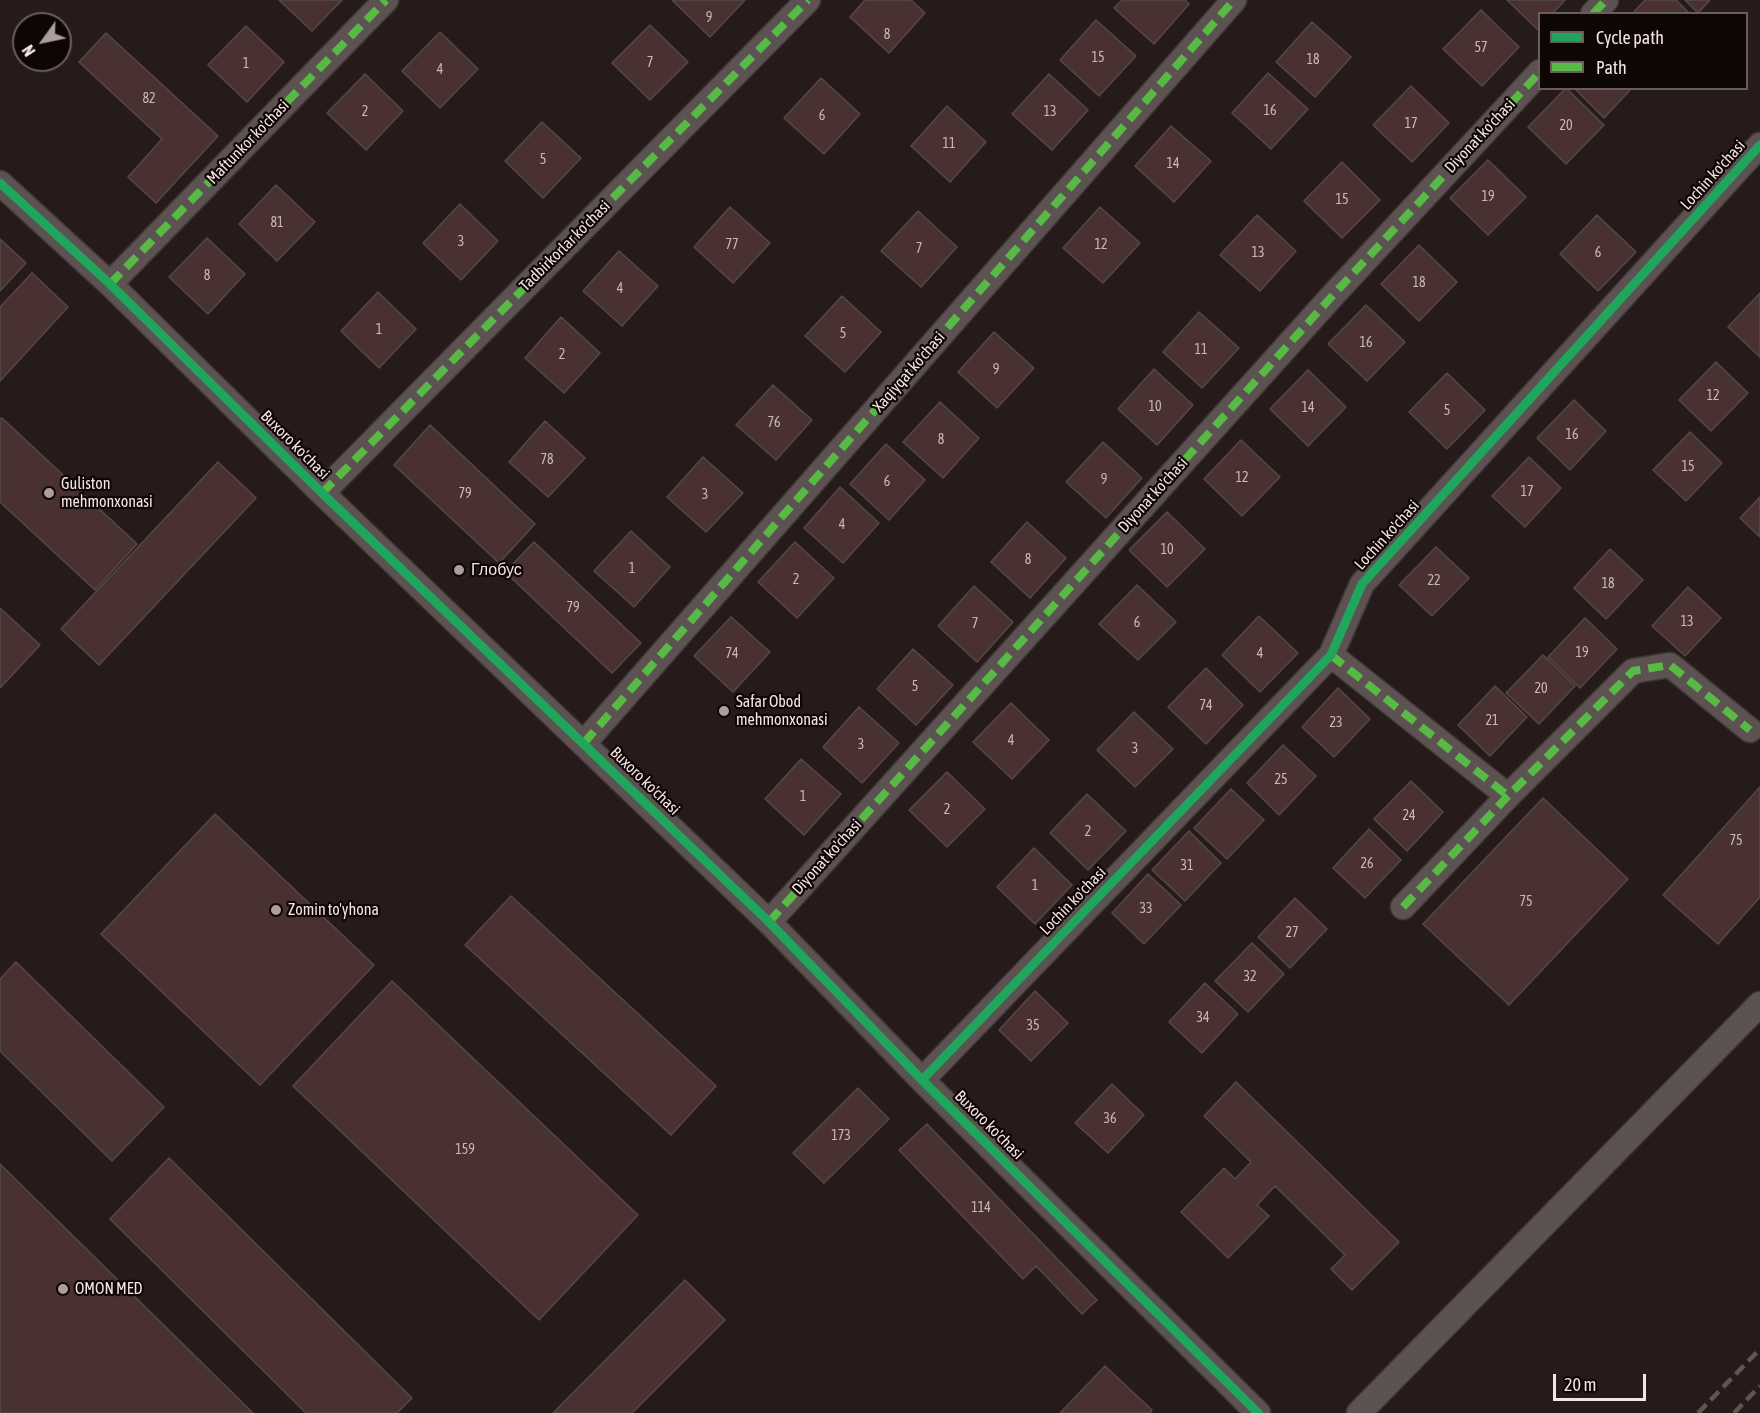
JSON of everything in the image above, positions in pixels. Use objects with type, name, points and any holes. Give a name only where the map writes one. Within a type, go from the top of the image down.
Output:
[{"type":"street","name":"Maftunkor ko'chasi","points":[[110,284],[386,0]]},
{"type":"street","name":"Tadbirkorlar ko'chasi","points":[[322,493],[808,0]]},
{"type":"street","name":"Xaqiyqat ko'chasi","points":[[584,743],[1234,0]]},
{"type":"street","points":[[1595,12],[1606,0]]},
{"type":"street","name":"Diyonat ko'chasi","points":[[769,922],[1334,294],[1538,73]]},
{"type":"street","name":"Lochin ko'chasi","points":[[922,1080],[1331,655],[1362,584],[1760,145]]},
{"type":"street","name":"Buxoro ko'chasi","points":[[0,183],[110,284],[322,493],[769,922],[922,1080],[1258,1413]]},
{"type":"street","points":[[1331,655],[1508,796]]},
{"type":"street","points":[[1403,907],[1508,796],[1633,671],[1670,665],[1750,730]]},
{"type":"street","points":[[1359,1413],[1760,1004]]},
{"type":"building","points":[[279,0],[342,0],[312,31]]},
{"type":"building","points":[[672,0],[745,0],[710,37]]},
{"type":"building","points":[[865,0],[911,0],[925,13],[889,53],[850,17]]},
{"type":"building","points":[[1122,0],[1185,0],[1189,4],[1154,44],[1114,8]]},
{"type":"building","points":[[1507,0],[1565,0],[1554,12],[1538,12],[1537,29]]},
{"type":"building","points":[[1645,0],[1676,0],[1688,12],[1634,12]]},
{"type":"building","points":[[1685,0],[1710,0],[1699,12]]},
{"type":"building","points":[[1481,10],[1519,47],[1482,86],[1443,49]]},
{"type":"building","points":[[1096,20],[1136,56],[1099,96],[1060,60]]},
{"type":"building","points":[[1312,22],[1351,57],[1315,97],[1276,62]]},
{"type":"building","points":[[650,25],[688,62],[650,100],[612,63]]},
{"type":"building","points":[[246,26],[284,62],[247,102],[208,65]]},
{"type":"building","points":[[440,32],[478,69],[440,108],[402,71]]},
{"type":"building","points":[[106,33],[218,136],[156,203],[128,177],[162,139],[79,62]]},
{"type":"building","points":[[1268,73],[1308,109],[1271,149],[1232,113]]},
{"type":"building","points":[[365,74],[403,111],[366,150],[327,113]]},
{"type":"building","points":[[1049,74],[1088,110],[1052,150],[1012,114]]},
{"type":"building","points":[[821,78],[860,114],[824,154],[784,118]]},
{"type":"building","points":[[1411,86],[1449,123],[1412,162],[1373,125]]},
{"type":"building","points":[[1564,90],[1568,90],[1604,125],[1566,164],[1528,127]]},
{"type":"building","points":[[1576,90],[1630,90],[1604,118]]},
{"type":"building","points":[[947,106],[986,142],[950,182],[911,146]]},
{"type":"building","points":[[542,122],[581,158],[543,198],[505,161]]},
{"type":"building","points":[[1171,126],[1211,161],[1174,202],[1135,166]]},
{"type":"building","points":[[1488,160],[1526,197],[1488,235],[1450,198]]},
{"type":"building","points":[[1342,162],[1380,200],[1342,238],[1304,201]]},
{"type":"building","points":[[276,185],[315,222],[277,261],[239,224]]},
{"type":"building","points":[[460,204],[498,241],[461,280],[423,243]]},
{"type":"building","points":[[730,207],[770,243],[733,283],[694,247]]},
{"type":"building","points":[[1100,207],[1140,243],[1103,283],[1063,248]]},
{"type":"building","points":[[918,211],[957,247],[921,287],[881,251]]},
{"type":"building","points":[[1257,215],[1296,251],[1260,291],[1220,255]]},
{"type":"building","points":[[1597,215],[1636,252],[1598,291],[1560,254]]},
{"type":"building","points":[[207,238],[245,274],[208,314],[169,277]]},
{"type":"building","points":[[0,239],[26,263],[0,291]]},
{"type":"building","points":[[1419,245],[1457,282],[1419,321],[1381,284]]},
{"type":"building","points":[[619,251],[658,286],[622,326],[583,291]]},
{"type":"building","points":[[32,273],[68,307],[0,381],[0,307]]},
{"type":"building","points":[[378,292],[416,329],[379,368],[341,331]]},
{"type":"building","points":[[1760,293],[1760,357],[1728,327]]},
{"type":"building","points":[[842,296],[881,332],[845,372],[805,336]]},
{"type":"building","points":[[1366,305],[1405,342],[1367,381],[1328,344]]},
{"type":"building","points":[[1199,312],[1239,348],[1202,388],[1163,352]]},
{"type":"building","points":[[561,317],[600,353],[564,393],[525,358]]},
{"type":"building","points":[[994,332],[1034,368],[997,408],[958,372]]},
{"type":"building","points":[[1716,362],[1748,393],[1711,431],[1679,400]]},
{"type":"building","points":[[1154,369],[1193,405],[1157,445],[1118,409]]},
{"type":"building","points":[[1308,370],[1346,407],[1308,446],[1270,409]]},
{"type":"building","points":[[1447,373],[1485,410],[1447,449],[1409,412]]},
{"type":"building","points":[[773,385],[812,420],[776,460],[736,425]]},
{"type":"building","points":[[1574,400],[1606,431],[1570,470],[1537,438]]},
{"type":"building","points":[[940,402],[979,438],[943,478],[903,442]]},
{"type":"building","points":[[2,418],[137,544],[95,590],[0,502],[0,419]]},
{"type":"building","points":[[545,421],[585,458],[548,497],[509,462]]},
{"type":"building","points":[[430,425],[535,524],[499,563],[394,465]]},
{"type":"building","points":[[1690,432],[1722,463],[1686,501],[1653,470]]},
{"type":"building","points":[[1241,440],[1280,477],[1242,516],[1204,479]]},
{"type":"building","points":[[1103,442],[1142,478],[1106,518],[1066,482]]},
{"type":"building","points":[[886,444],[925,480],[889,520],[850,484]]},
{"type":"building","points":[[703,457],[743,493],[706,532],[667,497]]},
{"type":"building","points":[[1529,457],[1561,488],[1525,527],[1492,496]]},
{"type":"building","points":[[218,462],[256,498],[99,665],[61,629]]},
{"type":"building","points":[[840,487],[879,523],[843,563],[804,528]]},
{"type":"building","points":[[1760,497],[1760,537],[1740,518]]},
{"type":"building","points":[[1167,512],[1205,549],[1167,587],[1129,550]]},
{"type":"building","points":[[1027,522],[1066,558],[1030,598],[991,562]]},
{"type":"building","points":[[631,531],[670,567],[634,607],[594,571]]},
{"type":"building","points":[[534,542],[641,643],[612,673],[505,572]]},
{"type":"building","points":[[795,542],[834,578],[797,618],[758,582]]},
{"type":"building","points":[[1436,547],[1469,578],[1432,616],[1399,585]]},
{"type":"building","points":[[1610,549],[1643,580],[1606,619],[1574,588]]},
{"type":"building","points":[[1137,585],[1176,622],[1138,660],[1099,624]]},
{"type":"building","points":[[974,586],[1013,622],[977,662],[938,626]]},
{"type":"building","points":[[1688,587],[1721,618],[1685,656],[1652,626]]},
{"type":"building","points":[[0,608],[40,645],[0,688]]},
{"type":"building","points":[[1259,616],[1298,653],[1260,692],[1222,655]]},
{"type":"building","points":[[731,617],[770,652],[733,692],[694,656]]},
{"type":"building","points":[[1585,618],[1617,649],[1580,688],[1548,657]]},
{"type":"building","points":[[913,649],[953,685],[916,725],[877,689]]},
{"type":"building","points":[[1543,655],[1575,686],[1539,724],[1506,693]]},
{"type":"building","points":[[1206,668],[1243,705],[1206,744],[1168,707]]},
{"type":"building","points":[[1495,686],[1527,717],[1490,756],[1458,725]]},
{"type":"building","points":[[1338,688],[1370,719],[1334,757],[1302,727]]},
{"type":"building","points":[[1011,703],[1049,740],[1012,779],[973,742]]},
{"type":"building","points":[[859,707],[899,743],[862,783],[823,747]]},
{"type":"building","points":[[1134,712],[1173,749],[1135,787],[1097,750]]},
{"type":"building","points":[[1283,745],[1316,776],[1279,815],[1247,783]]},
{"type":"building","points":[[801,759],[841,794],[804,835],[765,799]]},
{"type":"building","points":[[947,772],[985,809],[947,847],[909,810]]},
{"type":"building","points":[[1411,781],[1443,812],[1407,851],[1374,819]]},
{"type":"building","points":[[1760,787],[1760,897],[1718,944],[1663,895]]},
{"type":"building","points":[[1231,789],[1264,820],[1227,859],[1194,828]]},
{"type":"building","points":[[1087,794],[1126,831],[1088,870],[1050,833]]},
{"type":"building","points":[[1543,798],[1628,879],[1509,1005],[1423,924]]},
{"type":"building","points":[[215,814],[374,965],[260,1085],[101,934]]},
{"type":"building","points":[[1369,829],[1401,860],[1365,898],[1333,868]]},
{"type":"building","points":[[1189,831],[1221,863],[1185,901],[1152,870]]},
{"type":"building","points":[[1034,848],[1072,885],[1035,924],[997,887]]},
{"type":"building","points":[[1148,874],[1181,905],[1144,944],[1112,913]]},
{"type":"building","points":[[511,896],[716,1086],[671,1135],[465,945]]},
{"type":"building","points":[[1295,898],[1327,929],[1290,968],[1258,937]]},
{"type":"building","points":[[1252,943],[1284,974],[1248,1012],[1215,981]]},
{"type":"building","points":[[16,962],[164,1107],[112,1161],[0,1051],[0,979]]},
{"type":"building","points":[[392,981],[638,1215],[539,1320],[293,1086]]},
{"type":"building","points":[[1205,983],[1238,1014],[1202,1053],[1169,1022]]},
{"type":"building","points":[[1035,991],[1068,1023],[1031,1061],[999,1030]]},
{"type":"building","points":[[1236,1082],[1399,1242],[1352,1290],[1331,1269],[1345,1255],[1275,1186],[1257,1205],[1269,1216],[1228,1258],[1181,1212],[1224,1168],[1235,1179],[1251,1162],[1204,1116]]},
{"type":"building","points":[[1112,1084],[1144,1115],[1108,1153],[1075,1123]]},
{"type":"building","points":[[858,1088],[889,1119],[824,1183],[793,1153]]},
{"type":"building","points":[[927,1124],[1097,1300],[1082,1314],[1036,1266],[1023,1279],[899,1150]]},
{"type":"building","points":[[169,1158],[412,1398],[397,1413],[306,1413],[110,1219]]},
{"type":"building","name":"OMON MED","points":[[0,1164],[253,1413],[0,1413]]},
{"type":"building","points":[[685,1280],[725,1320],[632,1413],[553,1413]]},
{"type":"building","points":[[1105,1366],[1152,1410],[1150,1413],[1060,1413]]},
{"type":"railway","points":[[1698,1413],[1760,1349]]},
{"type":"railway","points":[[1734,1413],[1760,1386]]},
{"type":"marked path","points":[[110,284],[386,0]]},
{"type":"marked path","points":[[322,493],[808,0]]},
{"type":"marked path","points":[[584,743],[1234,0]]},
{"type":"marked path","points":[[1595,12],[1606,0]]},
{"type":"marked path","points":[[769,922],[1334,294],[1538,74]]},
{"type":"marked path","points":[[1331,655],[1508,796]]},
{"type":"marked path","points":[[1403,907],[1508,796],[1633,671],[1670,665],[1750,730]]},
{"type":"cycle path","points":[[922,1080],[1331,655],[1362,584],[1760,145]]},
{"type":"cycle path","points":[[0,183],[110,284],[322,493],[769,922],[922,1080],[1258,1413]]},
{"type":"place","name":"Guliston mehmonxonasi","points":[[49,493]]},
{"type":"place","name":"Глобус","points":[[459,570]]},
{"type":"place","name":"Safar Obod mehmonxonasi","points":[[724,711]]},
{"type":"place","name":"Zomin to'yhona","points":[[276,910]]},
{"type":"place","name":"OMON MED","points":[[63,1289]]}]
